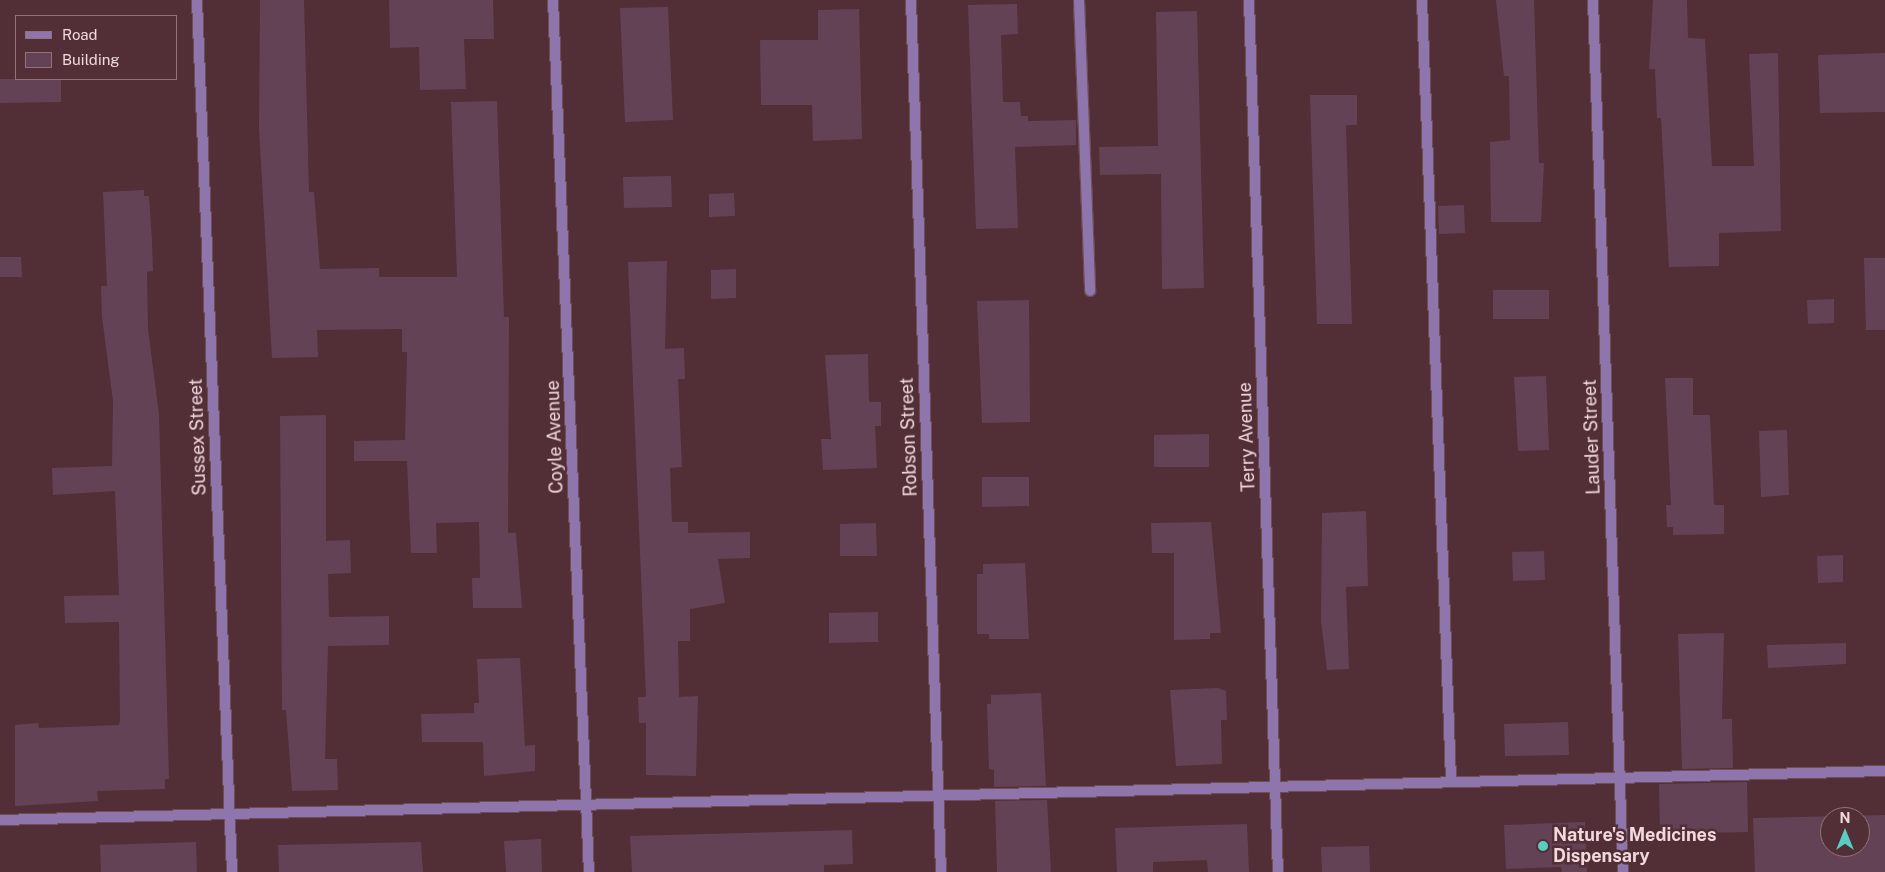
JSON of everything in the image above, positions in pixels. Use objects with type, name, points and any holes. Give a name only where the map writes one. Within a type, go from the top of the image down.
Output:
[{"type":"street","name":"Sussex Street","points":[[197,0],[232,872]]},
{"type":"street","name":"Coyle Avenue","points":[[553,0],[589,872]]},
{"type":"street","name":"Robson Street","points":[[911,0],[940,872]]},
{"type":"street","points":[[1079,0],[1090,291]]},
{"type":"street","name":"Terry Avenue","points":[[1249,0],[1278,872]]},
{"type":"street","points":[[1422,0],[1451,780]]},
{"type":"street","name":"Lauder Street","points":[[1593,0],[1623,872]]},
{"type":"street","points":[[0,820],[230,812],[586,805],[1451,780],[1885,771]]},
{"type":"building","points":[[260,0],[304,0],[309,192],[314,192],[320,269],[379,268],[379,277],[457,277],[451,102],[497,101],[504,317],[509,317],[508,533],[516,533],[522,608],[473,608],[472,578],[480,578],[479,522],[436,523],[437,553],[411,553],[407,461],[354,461],[354,441],[405,440],[407,352],[402,352],[402,329],[317,330],[318,357],[272,358],[259,128]]},
{"type":"building","points":[[389,0],[493,0],[494,39],[464,39],[466,89],[420,90],[419,47],[390,48]]},
{"type":"building","points":[[1496,0],[1534,0],[1539,163],[1544,163],[1541,222],[1491,222],[1490,142],[1510,140],[1509,76],[1504,76]]},
{"type":"building","points":[[1653,0],[1687,0],[1688,38],[1705,39],[1712,166],[1754,166],[1749,54],[1778,53],[1781,231],[1719,233],[1719,266],[1669,267],[1661,118],[1657,118],[1655,69],[1649,69]]},
{"type":"building","points":[[1017,4],[1018,34],[1001,35],[1003,102],[1020,102],[1021,116],[1028,116],[1028,121],[1076,120],[1076,145],[1015,147],[1018,228],[976,229],[968,5]]},
{"type":"building","points":[[668,7],[673,120],[625,122],[620,8]]},
{"type":"building","points":[[859,9],[862,139],[813,141],[812,105],[761,105],[760,40],[818,40],[818,10]]},
{"type":"building","points":[[1197,11],[1204,288],[1162,289],[1161,174],[1100,175],[1099,147],[1158,146],[1156,12]]},
{"type":"building","points":[[1885,53],[1885,112],[1820,113],[1818,55]]},
{"type":"building","points":[[0,79],[61,80],[61,102],[0,103]]},
{"type":"building","points":[[1310,95],[1357,95],[1357,125],[1346,125],[1352,324],[1317,324]]},
{"type":"building","points":[[671,176],[672,207],[624,208],[623,177]]},
{"type":"building","points":[[144,190],[144,196],[149,196],[152,241],[153,271],[147,272],[148,329],[159,414],[169,779],[165,779],[165,789],[97,791],[98,801],[15,806],[15,725],[38,723],[39,728],[119,725],[120,721],[119,622],[65,623],[64,596],[119,595],[115,491],[53,495],[52,468],[112,466],[113,401],[102,317],[101,286],[107,286],[103,192]]},
{"type":"building","points":[[734,193],[735,216],[709,217],[709,194]]},
{"type":"building","points":[[1464,205],[1465,233],[1439,234],[1438,206]]},
{"type":"building","points":[[0,257],[21,257],[22,277],[0,277]]},
{"type":"building","points":[[1864,258],[1885,258],[1885,330],[1866,330]]},
{"type":"building","points":[[667,261],[665,349],[684,348],[685,379],[678,379],[682,467],[670,468],[672,522],[688,522],[688,533],[750,532],[750,558],[718,559],[725,603],[690,609],[690,641],[678,641],[679,697],[698,696],[696,776],[646,775],[646,723],[639,723],[638,697],[646,697],[628,262]]},
{"type":"building","points":[[736,269],[736,298],[711,299],[711,270]]},
{"type":"building","points":[[1493,290],[1549,290],[1549,319],[1493,319]]},
{"type":"building","points":[[1834,299],[1834,323],[1808,324],[1807,300]]},
{"type":"building","points":[[1029,300],[1030,422],[982,423],[977,301]]},
{"type":"building","points":[[868,354],[869,402],[881,402],[881,426],[875,426],[877,468],[823,470],[821,439],[831,439],[825,355]]},
{"type":"building","points":[[1546,376],[1549,450],[1518,451],[1514,377]]},
{"type":"building","points":[[1665,378],[1693,378],[1693,415],[1710,415],[1714,505],[1724,505],[1724,534],[1673,535],[1673,527],[1667,527],[1666,505],[1671,505]]},
{"type":"building","points":[[326,415],[326,541],[350,540],[351,573],[328,574],[329,617],[389,616],[389,645],[328,646],[325,759],[337,759],[338,790],[292,791],[286,710],[282,710],[280,416]]},
{"type":"building","points":[[1787,430],[1789,495],[1761,497],[1759,431]]},
{"type":"building","points":[[1209,434],[1209,467],[1154,467],[1154,435]]},
{"type":"building","points":[[982,477],[1029,477],[1029,506],[982,507]]},
{"type":"building","points":[[1366,511],[1368,586],[1346,587],[1349,669],[1327,670],[1321,621],[1322,513]]},
{"type":"building","points":[[1211,522],[1221,633],[1210,633],[1210,639],[1174,640],[1174,553],[1152,553],[1151,523]]},
{"type":"building","points":[[876,523],[877,556],[840,556],[840,524]]},
{"type":"building","points":[[1544,551],[1545,580],[1513,581],[1512,552]]},
{"type":"building","points":[[1843,555],[1843,582],[1818,583],[1817,556]]},
{"type":"building","points":[[1025,563],[1029,639],[989,639],[989,634],[977,634],[977,574],[983,574],[983,564]]},
{"type":"building","points":[[878,612],[878,642],[829,643],[829,613]]},
{"type":"building","points":[[1724,633],[1722,719],[1732,719],[1733,768],[1682,769],[1678,634]]},
{"type":"building","points":[[1846,643],[1846,664],[1768,668],[1767,645]]},
{"type":"building","points":[[520,658],[525,746],[535,745],[535,771],[484,776],[483,742],[422,742],[421,714],[474,713],[474,703],[479,703],[477,659]]},
{"type":"building","points":[[1218,688],[1226,691],[1227,720],[1221,720],[1222,764],[1176,766],[1170,690]]},
{"type":"building","points":[[1041,693],[1046,786],[994,787],[994,770],[989,769],[987,704],[991,704],[991,695]]},
{"type":"building","points":[[1568,722],[1569,755],[1505,756],[1504,724]]},
{"type":"building","points":[[1747,782],[1748,832],[1660,834],[1659,784]]},
{"type":"building","points":[[1047,800],[1051,872],[997,872],[995,801]]},
{"type":"building","points":[[1870,815],[1885,815],[1885,872],[1755,872],[1753,818],[1820,816],[1820,857],[1870,857]]},
{"type":"building","points":[[1585,822],[1587,872],[1562,872],[1561,867],[1506,869],[1504,825]]},
{"type":"building","points":[[1247,824],[1249,872],[1208,872],[1207,860],[1153,862],[1153,872],[1117,872],[1115,828]]},
{"type":"building","points":[[852,830],[853,864],[824,865],[824,872],[632,872],[630,836]]},
{"type":"building","points":[[541,839],[542,872],[506,872],[504,841]]},
{"type":"building","points":[[196,842],[197,872],[101,872],[100,845]]},
{"type":"building","points":[[421,842],[423,872],[279,872],[278,845]]},
{"type":"building","points":[[1369,846],[1370,872],[1322,872],[1321,847]]},
{"type":"place","name":"Nature's Medicines Dispensary","points":[[1543,846]]}]
